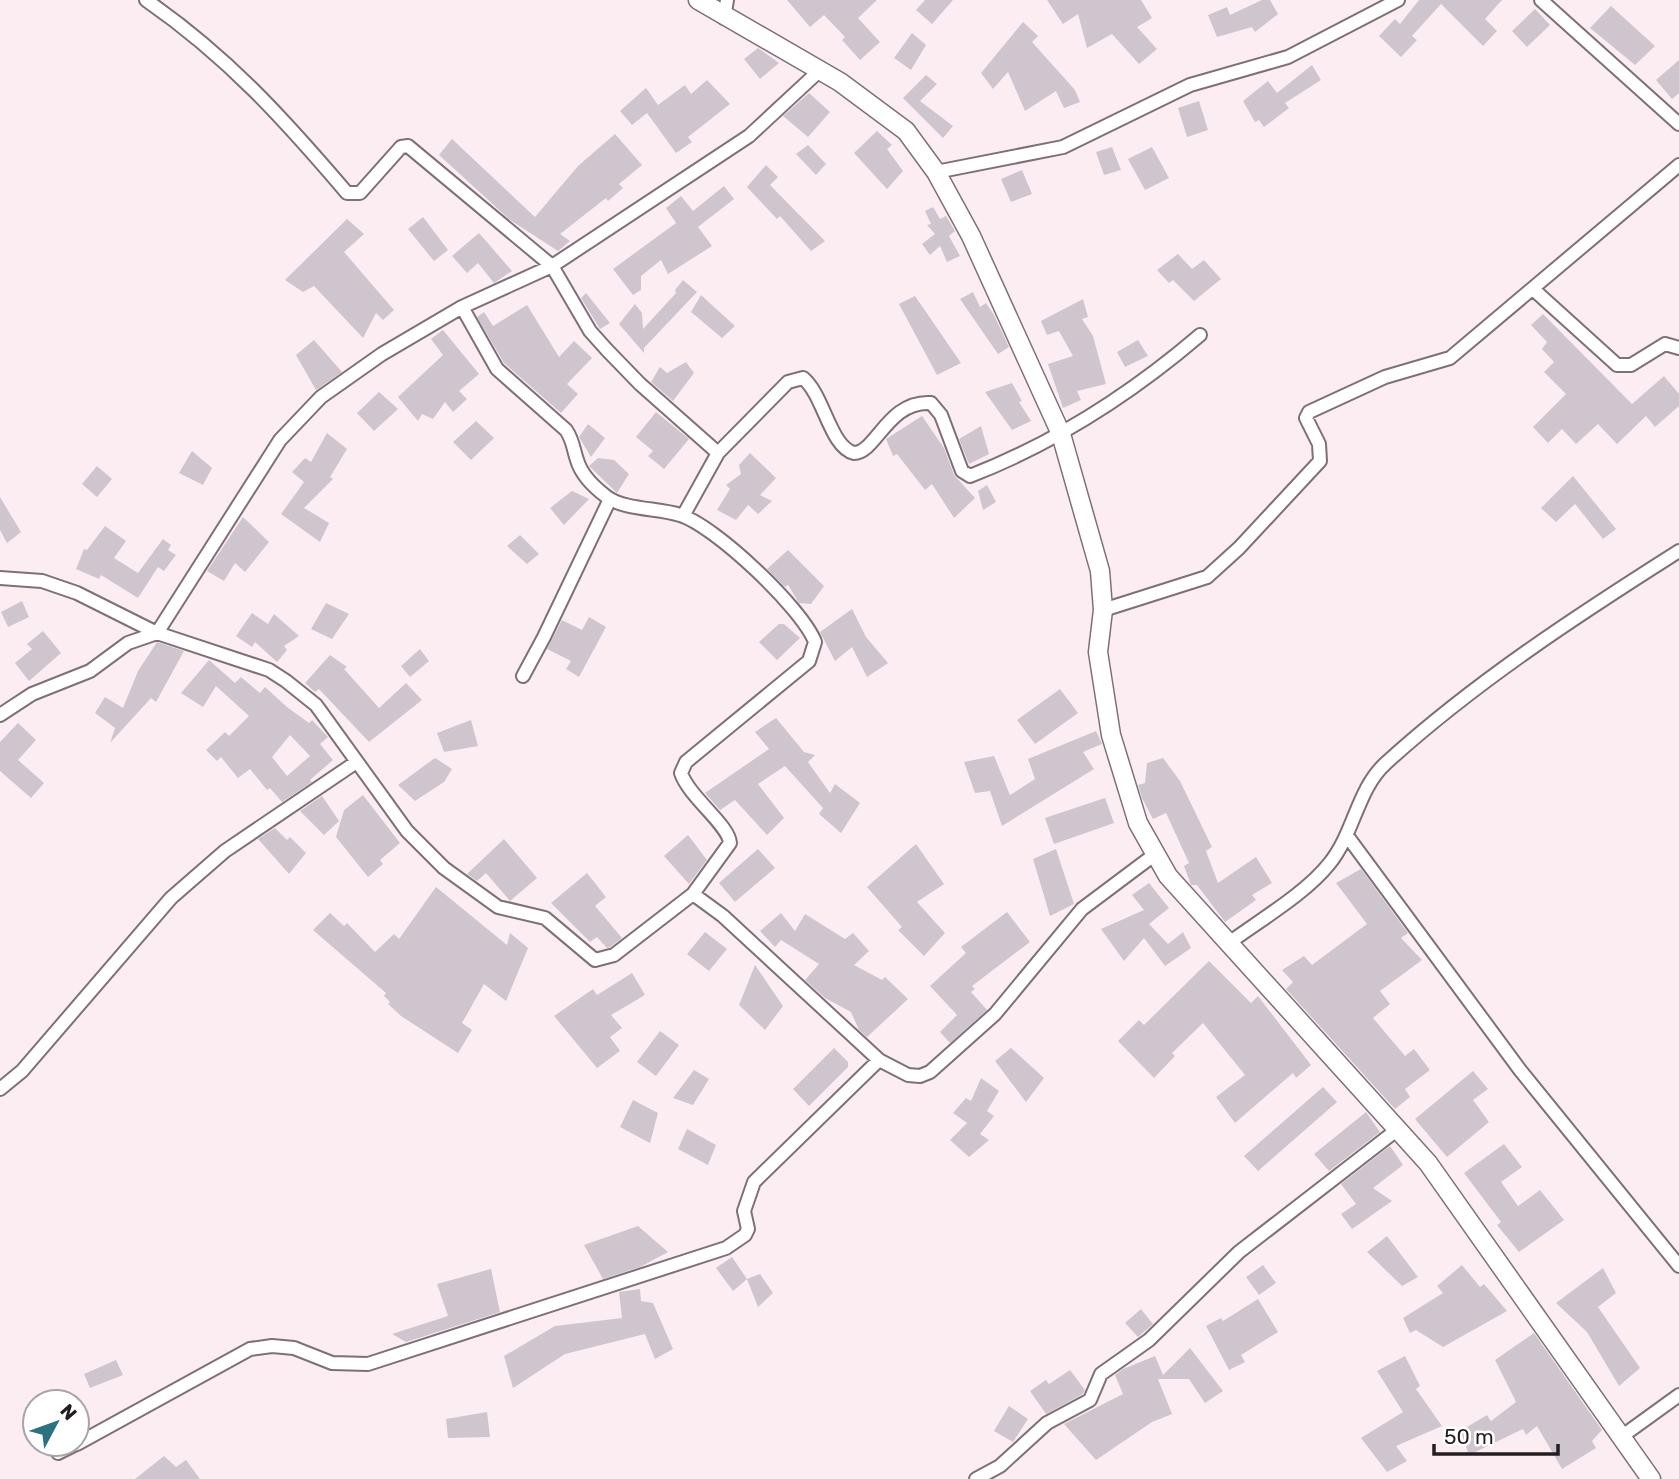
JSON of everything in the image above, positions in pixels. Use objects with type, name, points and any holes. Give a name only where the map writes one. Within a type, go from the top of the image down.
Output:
[{"type":"street","points":[[146,0],[197,36],[244,78],[347,193],[353,195],[364,189],[401,147],[408,146],[460,187],[552,266],[590,331],[640,384],[718,453]]},
{"type":"street","points":[[698,0],[726,9],[818,72],[858,94],[906,131],[936,172],[1015,326],[1061,435],[1096,552],[1103,610],[1098,652],[1111,735],[1138,823],[1154,855],[1167,876],[1428,1163],[1651,1479]]},
{"type":"street","points":[[936,172],[1063,147],[1190,85],[1288,57],[1398,0]]},
{"type":"street","points":[[1541,0],[1679,124]]},
{"type":"street","points":[[0,715],[32,694],[90,671],[128,643],[156,633],[280,440],[321,397],[383,354],[462,307],[552,266],[750,136],[818,72]]},
{"type":"street","points":[[1103,610],[1207,577],[1240,548],[1320,461],[1319,444],[1306,418],[1310,412],[1385,377],[1450,358],[1679,165]]},
{"type":"street","points":[[1534,289],[1617,365],[1630,365],[1665,344],[1679,348]]},
{"type":"street","points":[[0,578],[42,581],[77,593],[156,633],[269,670],[316,705],[355,763],[407,831],[444,868],[498,907],[545,918],[595,960],[614,955],[693,894],[723,856],[730,837],[694,797],[683,779],[683,768],[809,661],[815,642],[793,607],[746,560],[683,516],[610,499],[579,465],[573,440],[566,430],[497,369],[462,307]]},
{"type":"street","points":[[683,516],[718,453],[781,389],[799,378],[812,387],[841,444],[854,453],[868,448],[892,417],[921,404],[931,403],[941,415],[966,477],[1061,435],[1149,379],[1200,335]]},
{"type":"street","points":[[523,676],[610,499]]},
{"type":"street","points":[[1229,943],[1328,865],[1348,837],[1365,793],[1384,765],[1512,661],[1679,551]]},
{"type":"street","points":[[0,1089],[22,1071],[171,898],[225,851],[355,763]]},
{"type":"street","points":[[1348,837],[1520,1070],[1679,1266]]},
{"type":"street","points":[[693,894],[723,916],[879,1060],[908,1075],[920,1076],[930,1072],[995,1014],[1083,909],[1154,855]]},
{"type":"street","points":[[91,1436],[250,1349],[272,1346],[294,1348],[332,1363],[368,1364],[726,1248],[745,1235],[748,1229],[744,1211],[754,1182],[879,1060]]},
{"type":"street","points":[[976,1479],[999,1466],[1047,1423],[1090,1400],[1101,1374],[1149,1340],[1239,1252],[1398,1129]]},
{"type":"street","points":[[1621,1437],[1679,1395]]},
{"type":"building","points":[[787,0],[877,0],[858,18],[880,42],[860,60],[842,40],[845,37],[824,15],[810,27]]},
{"type":"building","points":[[925,0],[953,0],[932,24],[916,10]]},
{"type":"building","points":[[1047,0],[1141,0],[1152,18],[1137,27],[1157,49],[1139,64],[1112,34],[1087,48],[1078,14],[1063,24]]},
{"type":"building","points":[[1262,0],[1270,0],[1278,14],[1255,32],[1252,27],[1217,37],[1208,15],[1227,7],[1230,15]]},
{"type":"building","points":[[1419,0],[1502,0],[1485,19],[1497,31],[1483,46],[1441,4],[1412,36],[1417,40],[1401,57],[1379,36],[1395,19],[1400,24]]},
{"type":"building","points":[[1611,6],[1655,46],[1635,65],[1590,28]]},
{"type":"building","points":[[1535,9],[1550,25],[1527,47],[1512,31]]},
{"type":"building","points":[[1023,22],[1038,36],[1032,42],[1075,90],[1080,102],[1064,108],[1056,91],[1025,111],[1008,72],[993,89],[981,73]]},
{"type":"building","points":[[912,33],[926,45],[911,70],[894,58]]},
{"type":"building","points":[[758,48],[779,63],[760,79],[744,59]]},
{"type":"building","points":[[1679,60],[1679,93],[1672,99],[1656,80]]},
{"type":"building","points":[[1312,65],[1321,80],[1285,103],[1289,108],[1264,127],[1259,120],[1255,122],[1243,101],[1268,81],[1277,93]]},
{"type":"building","points":[[926,75],[937,84],[920,101],[953,126],[943,138],[903,98]]},
{"type":"building","points":[[707,80],[730,104],[688,137],[692,142],[676,153],[647,113],[632,125],[620,111],[646,88],[658,105],[685,85],[691,94]]},
{"type":"building","points":[[809,93],[830,112],[808,137],[783,116]]},
{"type":"building","points":[[1199,101],[1208,130],[1187,137],[1178,108]]},
{"type":"building","points":[[877,131],[892,145],[887,149],[903,171],[887,189],[854,153]]},
{"type":"building","points":[[615,134],[642,165],[619,184],[623,188],[608,201],[606,198],[560,234],[570,241],[558,251],[510,220],[439,155],[452,139],[535,217],[578,166]]},
{"type":"building","points":[[808,145],[826,164],[816,175],[796,154]]},
{"type":"building","points":[[1112,147],[1121,170],[1104,175],[1096,152]]},
{"type":"building","points":[[1152,147],[1169,178],[1145,190],[1128,159]]},
{"type":"building","points":[[766,165],[778,177],[770,185],[825,241],[811,251],[780,216],[777,219],[747,187]]},
{"type":"building","points":[[1022,170],[1032,194],[1011,202],[1001,179]]},
{"type":"building","points":[[724,186],[734,199],[698,227],[712,246],[668,274],[661,260],[641,276],[641,290],[633,295],[613,269],[676,223],[666,208],[681,196],[693,211]]},
{"type":"building","points":[[933,207],[940,219],[946,216],[955,231],[949,236],[960,256],[947,262],[940,246],[930,255],[922,244],[935,234],[927,225],[931,224],[925,211]]},
{"type":"building","points":[[423,217],[448,250],[434,261],[408,229]]},
{"type":"building","points":[[347,219],[364,234],[344,252],[394,310],[383,320],[376,313],[363,338],[314,286],[303,292],[285,280]]},
{"type":"building","points":[[479,233],[512,271],[494,283],[478,263],[467,273],[452,256]]},
{"type":"building","points":[[1178,254],[1192,269],[1204,260],[1221,279],[1194,301],[1173,280],[1169,283],[1157,270]]},
{"type":"building","points":[[683,280],[697,292],[644,348],[644,353],[619,324],[635,304],[642,313],[643,329],[676,293],[675,290]]},
{"type":"building","points":[[973,292],[980,307],[986,303],[994,315],[1009,347],[998,354],[960,299]]},
{"type":"building","points":[[586,293],[610,323],[600,329],[581,298]]},
{"type":"building","points":[[701,295],[735,326],[722,338],[691,312]]},
{"type":"building","points":[[915,296],[961,363],[937,375],[899,304]]},
{"type":"building","points":[[1083,299],[1088,317],[1082,319],[1093,336],[1106,384],[1077,391],[1081,400],[1063,408],[1048,364],[1073,356],[1059,331],[1047,335],[1041,321]]},
{"type":"building","points":[[527,305],[559,357],[574,341],[592,358],[567,384],[578,394],[561,413],[504,363],[477,317],[484,312],[493,326]]},
{"type":"building","points":[[1543,314],[1632,404],[1664,376],[1679,394],[1679,406],[1655,427],[1646,416],[1617,444],[1598,424],[1576,444],[1562,429],[1548,443],[1533,427],[1566,394],[1544,372],[1554,362],[1542,349],[1547,342],[1531,325]]},
{"type":"building","points":[[443,330],[479,374],[459,391],[467,399],[453,412],[445,402],[433,419],[422,414],[418,421],[398,397],[443,355],[431,339]]},
{"type":"building","points":[[314,340],[342,372],[316,390],[296,355]]},
{"type":"building","points":[[1138,340],[1148,356],[1125,367],[1117,352]]},
{"type":"building","points":[[686,362],[694,373],[673,401],[651,382],[660,367],[667,373]]},
{"type":"building","points":[[1012,383],[1022,401],[1019,402],[1031,421],[1012,430],[985,392]]},
{"type":"building","points":[[379,392],[398,409],[374,431],[357,413]]},
{"type":"building","points":[[656,412],[689,439],[664,469],[648,456],[653,451],[636,437]]},
{"type":"building","points":[[922,416],[944,448],[954,475],[975,498],[954,518],[932,484],[925,490],[897,454],[893,456],[886,439]]},
{"type":"building","points":[[476,421],[494,438],[471,460],[453,442]]},
{"type":"building","points":[[588,424],[605,438],[591,457],[579,437]]},
{"type":"building","points":[[981,426],[989,454],[969,464],[959,439]]},
{"type":"building","points":[[327,433],[347,449],[330,477],[333,479],[304,508],[329,523],[320,542],[281,514],[304,482],[292,472],[305,458],[311,462]]},
{"type":"building","points":[[192,451],[212,468],[203,485],[179,473]]},
{"type":"building","points":[[750,453],[776,478],[760,495],[772,501],[758,514],[748,505],[736,520],[717,510],[730,489],[726,485],[741,474],[739,465]]},
{"type":"building","points":[[598,458],[614,460],[629,474],[617,493],[589,466]]},
{"type":"building","points":[[97,466],[112,479],[97,497],[82,484]]},
{"type":"building","points":[[1573,476],[1616,529],[1603,539],[1575,504],[1556,522],[1541,508]]},
{"type":"building","points":[[987,485],[996,502],[983,510],[978,491]]},
{"type":"building","points":[[572,491],[589,499],[564,525],[550,508]]},
{"type":"building","points":[[0,497],[21,532],[7,543],[0,530]]},
{"type":"building","points":[[243,517],[269,542],[245,572],[235,563],[224,581],[207,571]]},
{"type":"building","points":[[105,526],[126,541],[114,558],[138,573],[163,539],[171,545],[168,550],[176,555],[164,571],[158,567],[138,598],[101,575],[99,579],[76,569],[84,549],[87,550]]},
{"type":"building","points":[[520,535],[539,554],[527,564],[507,546]]},
{"type":"building","points":[[788,550],[824,586],[811,604],[799,603],[788,585],[785,587],[767,569]]},
{"type":"building","points":[[22,601],[29,617],[8,627],[1,612]]},
{"type":"building","points":[[326,603],[349,614],[332,639],[311,629]]},
{"type":"building","points":[[852,609],[866,637],[888,663],[867,677],[852,647],[835,661],[820,632]]},
{"type":"building","points":[[252,613],[268,624],[274,614],[299,636],[284,646],[287,650],[277,662],[255,642],[252,647],[236,636]]},
{"type":"building","points":[[589,617],[606,627],[579,677],[566,669],[571,661],[547,649],[562,620],[582,630]]},
{"type":"building","points":[[779,624],[784,624],[800,638],[777,660],[759,642]]},
{"type":"building","points":[[43,631],[61,653],[29,681],[15,663],[32,649],[27,644]]},
{"type":"building","points":[[157,642],[184,651],[156,702],[151,698],[110,743],[115,728],[95,713],[105,697],[123,708],[138,671]]},
{"type":"building","points":[[420,649],[429,661],[410,677],[401,666]]},
{"type":"building","points":[[330,655],[347,667],[344,669],[379,708],[406,683],[422,700],[369,742],[319,689],[315,692],[305,683]]},
{"type":"building","points":[[209,660],[235,683],[241,677],[260,693],[265,687],[309,723],[312,720],[328,737],[320,744],[333,760],[310,780],[312,782],[282,802],[270,788],[267,790],[250,769],[238,778],[221,757],[217,761],[206,750],[225,732],[229,736],[249,716],[216,686],[203,707],[181,693]],"holes":[[[290,735],[310,756],[287,776],[272,757]]]},
{"type":"building","points":[[1060,689],[1078,713],[1035,744],[1017,720]]},
{"type":"building","points":[[776,718],[804,752],[815,755],[808,762],[830,793],[835,784],[860,803],[841,833],[819,814],[823,808],[785,766],[758,784],[784,818],[767,835],[735,800],[720,810],[705,793],[769,749],[755,732]]},
{"type":"building","points":[[471,720],[478,746],[444,752],[437,733]]},
{"type":"building","points":[[18,723],[36,740],[18,760],[44,783],[31,798],[0,771],[0,742]]},
{"type":"building","points":[[1096,731],[1102,744],[1083,752],[1094,769],[1002,826],[990,791],[975,793],[964,762],[994,756],[1010,795],[1035,779],[1028,759]]},
{"type":"building","points":[[435,758],[452,769],[444,782],[415,801],[398,785]]},
{"type":"building","points":[[1163,758],[1180,781],[1212,847],[1206,851],[1218,883],[1256,857],[1272,883],[1252,895],[1256,900],[1225,922],[1197,885],[1191,885],[1184,866],[1189,863],[1166,813],[1153,819],[1142,798],[1138,785],[1145,783],[1147,763]]},
{"type":"building","points":[[363,795],[400,843],[380,860],[383,864],[368,877],[336,837],[344,810]]},
{"type":"building","points":[[322,796],[339,821],[324,835],[300,811]]},
{"type":"building","points":[[1105,798],[1114,823],[1054,844],[1045,818]]},
{"type":"building","points":[[275,828],[287,840],[290,837],[306,853],[289,874],[258,839]]},
{"type":"building","points":[[688,835],[707,860],[689,884],[664,856]]},
{"type":"building","points":[[504,839],[537,878],[510,901],[486,873],[477,881],[467,874]]},
{"type":"building","points":[[916,844],[944,884],[917,902],[945,933],[924,956],[898,930],[902,927],[867,887]]},
{"type":"building","points":[[758,849],[775,868],[735,902],[719,883]]},
{"type":"building","points":[[1056,849],[1074,904],[1050,916],[1033,859]]},
{"type":"building","points":[[1361,869],[1408,933],[1401,938],[1422,960],[1380,991],[1390,1004],[1373,1018],[1405,1056],[1414,1049],[1430,1070],[1405,1089],[1410,1097],[1395,1109],[1286,989],[1293,982],[1282,970],[1304,956],[1312,965],[1367,924],[1336,883]]},
{"type":"building","points":[[587,873],[606,897],[595,906],[622,938],[607,948],[597,937],[590,942],[551,903]]},
{"type":"building","points":[[1149,883],[1169,908],[1149,924],[1168,944],[1183,932],[1191,948],[1165,966],[1144,938],[1124,961],[1101,929],[1144,910],[1132,895]]},
{"type":"building","points":[[436,887],[507,945],[510,933],[528,948],[506,1001],[484,984],[462,1023],[472,1030],[458,1053],[401,1016],[388,1004],[390,1002],[384,996],[386,993],[313,930],[330,913],[344,926],[347,923],[375,952],[394,934],[399,939]]},
{"type":"building","points":[[1007,912],[1030,942],[972,986],[975,989],[971,992],[987,1010],[950,1043],[940,1032],[957,1015],[930,986],[966,953],[961,947]]},
{"type":"building","points":[[781,913],[795,931],[805,914],[845,939],[853,933],[869,951],[854,965],[882,980],[885,977],[908,999],[867,1037],[859,1030],[851,1012],[825,998],[805,980],[819,964],[781,940],[775,947],[760,931]]},
{"type":"building","points":[[705,932],[727,949],[709,971],[687,954]]},
{"type":"building","points":[[1209,961],[1251,1003],[1258,996],[1311,1065],[1296,1078],[1293,1073],[1235,1123],[1216,1097],[1245,1075],[1203,1023],[1172,1053],[1175,1056],[1154,1078],[1118,1041],[1139,1020],[1144,1025]]},
{"type":"building","points":[[755,965],[783,1006],[765,1030],[739,1005]]},
{"type":"building","points":[[632,973],[645,995],[611,1015],[622,1028],[610,1037],[620,1051],[597,1068],[554,1016],[593,989],[597,995]]},
{"type":"building","points":[[660,1031],[679,1045],[656,1076],[637,1062]]},
{"type":"building","points":[[834,1048],[848,1062],[848,1067],[809,1106],[793,1089]]},
{"type":"building","points":[[1011,1048],[1044,1078],[1026,1102],[995,1061]]},
{"type":"building","points":[[694,1070],[709,1079],[693,1105],[673,1098]]},
{"type":"building","points":[[1473,1071],[1488,1089],[1473,1100],[1489,1122],[1447,1157],[1415,1119]]},
{"type":"building","points":[[981,1078],[999,1091],[987,1111],[994,1116],[980,1134],[989,1140],[969,1157],[950,1140],[967,1123],[953,1113],[966,1098],[971,1101]]},
{"type":"building","points":[[1323,1087],[1337,1102],[1258,1171],[1244,1156]]},
{"type":"building","points":[[633,1100],[658,1113],[650,1143],[620,1127]]},
{"type":"building","points":[[1366,1112],[1380,1132],[1329,1171],[1314,1154]]},
{"type":"building","points":[[687,1129],[716,1145],[708,1165],[678,1149]]},
{"type":"building","points":[[1504,1144],[1522,1167],[1501,1182],[1518,1206],[1540,1190],[1564,1220],[1519,1252],[1497,1225],[1501,1222],[1464,1173]]},
{"type":"building","points":[[1390,1146],[1403,1165],[1373,1188],[1392,1201],[1352,1229],[1341,1214],[1356,1204],[1341,1184]]},
{"type":"building","points":[[638,1226],[668,1252],[640,1267],[603,1279],[584,1245]]},
{"type":"building","points":[[1387,1236],[1418,1277],[1402,1286],[1367,1252]]},
{"type":"building","points":[[732,1257],[747,1279],[733,1291],[716,1268]]},
{"type":"building","points":[[1263,1265],[1276,1283],[1259,1295],[1246,1277]]},
{"type":"building","points":[[1462,1265],[1480,1287],[1484,1284],[1507,1311],[1443,1347],[1416,1330],[1410,1333],[1403,1318],[1443,1293],[1437,1286]]},
{"type":"building","points":[[1603,1268],[1616,1293],[1598,1307],[1640,1368],[1619,1386],[1587,1332],[1556,1303]]},
{"type":"building","points":[[491,1269],[500,1312],[406,1342],[392,1334],[448,1316],[437,1284]]},
{"type":"building","points":[[760,1274],[773,1293],[758,1307],[747,1279]]},
{"type":"building","points":[[640,1289],[641,1301],[653,1303],[673,1349],[655,1359],[645,1334],[565,1354],[513,1388],[504,1356],[555,1326],[622,1318],[619,1292]]},
{"type":"building","points":[[1258,1299],[1278,1332],[1241,1355],[1245,1362],[1229,1370],[1206,1326],[1221,1318],[1223,1321]]},
{"type":"building","points":[[1141,1309],[1153,1324],[1138,1337],[1125,1323]]},
{"type":"building","points":[[1534,1333],[1602,1430],[1592,1441],[1596,1448],[1562,1469],[1537,1426],[1526,1435],[1523,1429],[1469,1455],[1460,1431],[1487,1415],[1491,1421],[1516,1402],[1495,1360]]},
{"type":"building","points":[[1190,1348],[1223,1391],[1205,1403],[1189,1379],[1158,1379],[1172,1414],[1152,1422],[1096,1460],[1064,1424],[1123,1394],[1115,1375],[1123,1369],[1155,1356],[1163,1375]]},
{"type":"building","points":[[1405,1356],[1420,1386],[1416,1389],[1442,1426],[1396,1446],[1407,1461],[1387,1472],[1361,1438],[1403,1412],[1377,1371]]},
{"type":"building","points":[[116,1360],[123,1375],[90,1388],[84,1374]]},
{"type":"building","points":[[1070,1370],[1085,1390],[1083,1394],[1046,1414],[1030,1391],[1046,1380],[1049,1384]]},
{"type":"building","points":[[1009,1406],[1028,1419],[1013,1442],[994,1431]]},
{"type":"building","points":[[487,1412],[490,1437],[448,1438],[446,1419]]},
{"type":"building","points":[[164,1456],[176,1467],[186,1460],[200,1479],[135,1479]]}]
